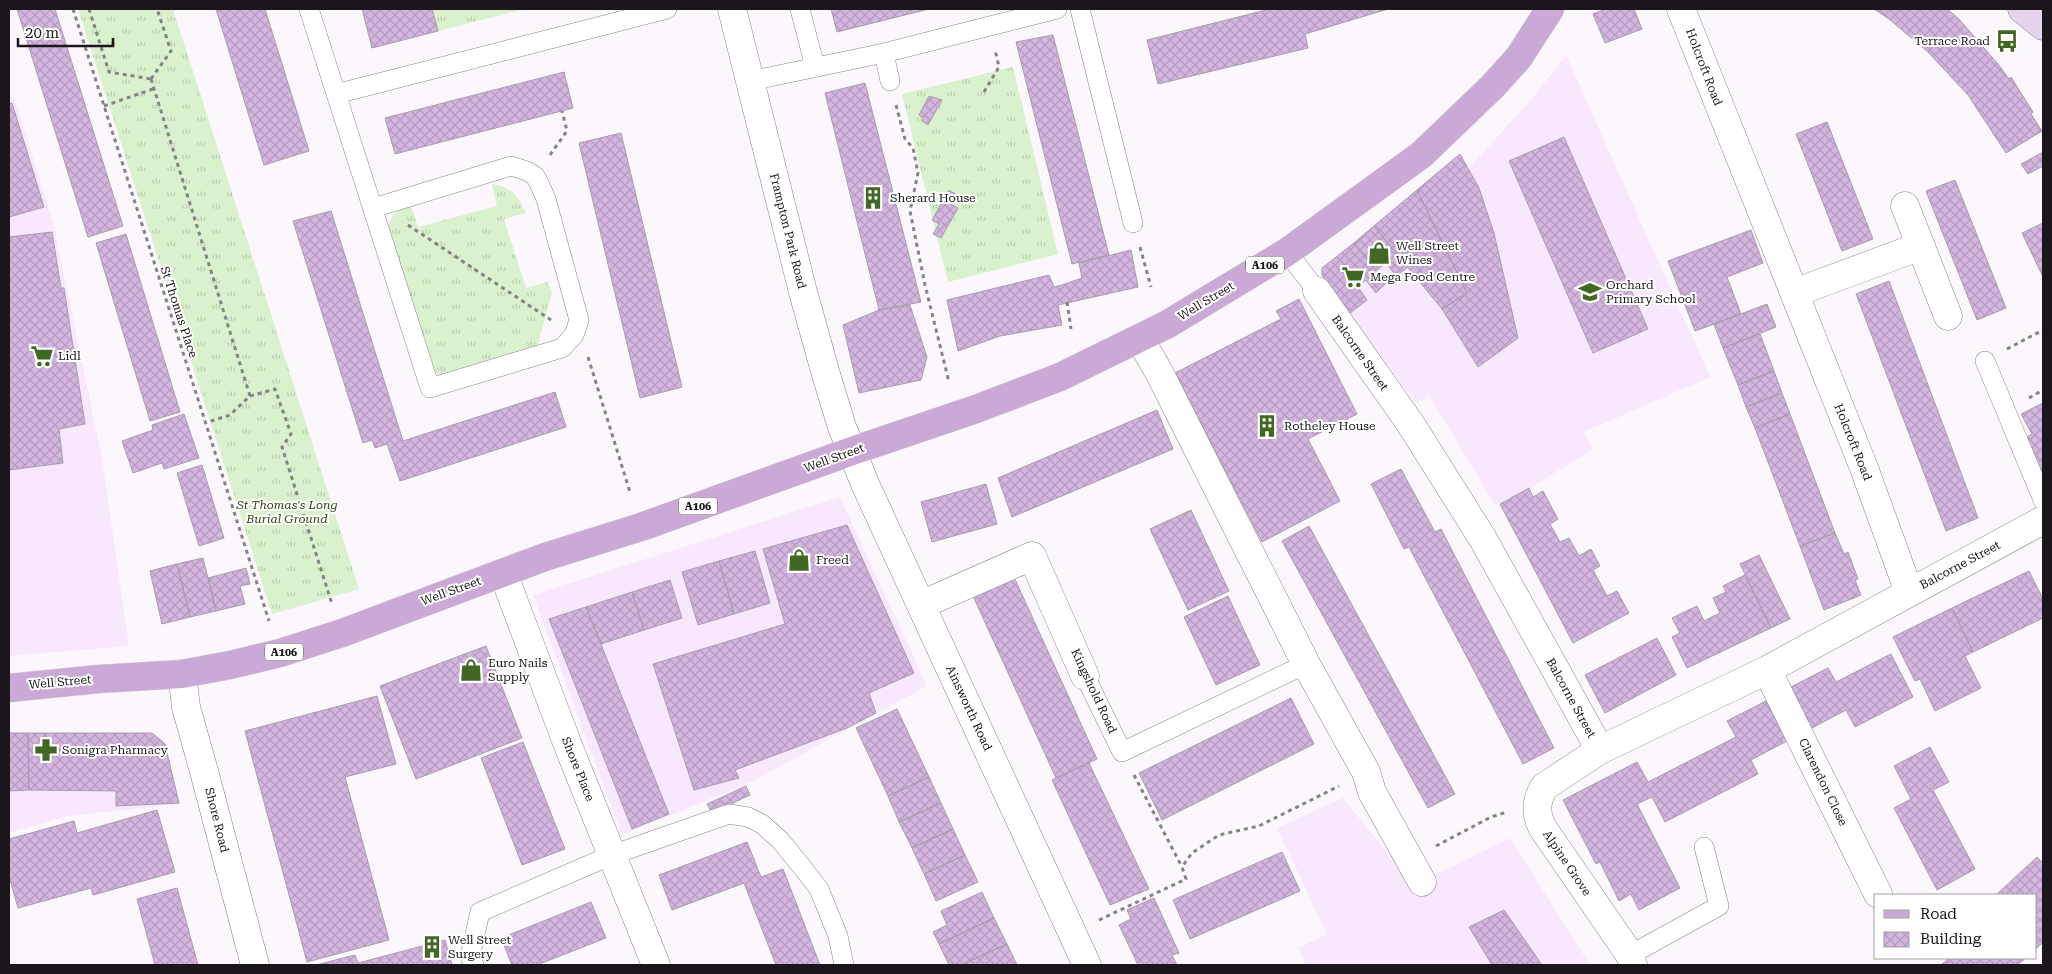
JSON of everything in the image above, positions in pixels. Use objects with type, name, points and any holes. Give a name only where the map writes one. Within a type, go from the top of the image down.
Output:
[{"type":"main road","name":"Well Street","points":[[9,688],[99,679],[182,674],[280,653],[342,633],[503,572],[641,527],[852,451],[976,409],[1060,377],[1140,339],[1287,252],[1421,155],[1493,86],[1519,57],[1550,9]]},
{"type":"street","name":"Frampton Park Road","points":[[732,9],[803,292],[833,399],[852,451]]},
{"type":"street","name":"Holcroft Road","points":[[1681,9],[1864,468],[1909,592]]},
{"type":"street","points":[[2022,9],[2043,26]]},
{"type":"street","points":[[1905,206],[1948,316]]},
{"type":"street","points":[[1794,293],[1921,246]]},
{"type":"street","name":"Balcorne Street","points":[[1317,291],[1410,423],[1483,539],[1600,750],[1767,670],[2043,520]]},
{"type":"street","points":[[1140,339],[1160,374],[1306,664],[1366,772],[1372,792],[1415,870]]},
{"type":"street","name":"Ainsworth Road","points":[[852,451],[1087,965]]},
{"type":"street","name":"Kingshold Road","points":[[921,605],[1032,556],[1085,676]]},
{"type":"street","name":"Shore Place","points":[[503,572],[569,748],[656,965]]},
{"type":"street","name":"Clarendon Close","points":[[1767,670],[1878,894]]},
{"type":"street","name":"Shore Road","points":[[182,674],[186,706],[254,965]]},
{"type":"street","name":"Alpine Grove","points":[[1600,750],[1544,787],[1539,795],[1537,816],[1542,827],[1632,960]]},
{"type":"lane","points":[[309,9],[336,94],[376,207],[430,388],[562,348],[574,335],[579,320],[546,199],[535,176],[527,171],[511,166],[376,207]]},
{"type":"lane","points":[[336,94],[667,9]]},
{"type":"lane","points":[[800,9],[815,67]]},
{"type":"lane","points":[[750,81],[884,53],[1056,9]]},
{"type":"lane","points":[[1080,9],[1133,223]]},
{"type":"lane","points":[[884,53],[890,81]]},
{"type":"lane","name":"Balcorne Street","points":[[1287,252],[1317,291]]},
{"type":"lane","points":[[1985,361],[2043,500]]},
{"type":"lane","points":[[1122,752],[1306,664]]},
{"type":"lane","name":"Kingshold Road","points":[[1085,676],[1122,752]]},
{"type":"lane","points":[[474,965],[470,957],[480,912],[612,855],[729,814],[748,817],[762,824],[780,840],[819,890],[838,936],[844,965]]},
{"type":"lane","points":[[1632,960],[1719,906],[1704,847]]},
{"type":"path","name":"St Thomas Place","points":[[73,9],[269,621]]},
{"type":"path","points":[[89,9],[109,72],[151,79]]},
{"type":"path","points":[[151,79],[171,51],[157,9]]},
{"type":"path","points":[[984,92],[999,67],[989,26]]},
{"type":"path","points":[[151,79],[250,396]]},
{"type":"path","points":[[890,81],[905,139],[913,148],[918,173],[910,211],[925,286],[948,382]]},
{"type":"path","points":[[104,106],[154,89]]},
{"type":"path","points":[[535,176],[567,131],[562,111]]},
{"type":"path","points":[[376,207],[574,335],[586,350],[630,492]]},
{"type":"path","points":[[1133,223],[1151,287]]},
{"type":"path","points":[[1067,302],[1071,329]]},
{"type":"path","points":[[1985,361],[2043,330]]},
{"type":"path","points":[[205,423],[230,415],[250,396],[275,389],[291,434],[282,447],[332,604]]},
{"type":"path","points":[[1072,932],[1186,879],[1182,867],[1122,752]]},
{"type":"path","points":[[1182,867],[1192,852],[1219,835],[1259,826],[1366,772]]},
{"type":"path","points":[[1415,870],[1491,817],[1509,812]]},
{"type":"shaded area","name":"Orchard Primary School","points":[[1566,55],[1710,377],[1584,432],[1593,449],[1529,489],[1495,505],[1429,395],[1416,403],[1336,296],[1322,275],[1322,268],[1460,154],[1469,168],[1531,100]]},
{"type":"shaded area","points":[[14,97],[54,226],[102,459],[129,646],[9,656],[9,98]]},
{"type":"shaded area","points":[[840,497],[927,686],[749,783],[622,835],[533,595]]},
{"type":"shaded area","points":[[9,733],[152,733],[162,739],[180,804],[68,816],[9,833]]},
{"type":"shaded area","points":[[1343,798],[1418,891],[1422,882],[1510,838],[1590,965],[1306,965],[1298,948],[1327,934],[1277,828]]},
{"type":"green space","name":"St Thomas's Long Burial Ground","points":[[78,9],[173,9],[359,589],[272,614]]},
{"type":"green space","points":[[432,9],[525,9],[438,31]]},
{"type":"green space","points":[[1013,67],[1058,254],[948,282],[902,94]]},
{"type":"green space","points":[[492,184],[513,193],[520,201],[526,213],[504,219],[526,288],[548,282],[552,293],[537,348],[446,376],[437,374],[429,367],[388,233],[388,227],[394,214],[402,208],[411,205],[418,227],[497,206]]},
{"type":"building","points":[[17,9],[55,9],[123,226],[88,237]]},
{"type":"building","points":[[216,9],[265,9],[309,151],[264,165]]},
{"type":"building","points":[[362,9],[432,9],[438,31],[372,48]]},
{"type":"building","points":[[831,9],[929,9],[837,32]]},
{"type":"building","points":[[1270,9],[1388,9],[1305,34],[1308,48],[1158,84],[1147,40]]},
{"type":"building","points":[[1606,9],[1634,9],[1642,29],[1605,43],[1593,14]]},
{"type":"building","points":[[1874,9],[1947,9],[1958,18],[2009,79],[2011,77],[2033,112],[2031,114],[2042,131],[2006,153],[1968,95],[1928,52],[1889,19]]},
{"type":"building","points":[[1053,35],[1109,255],[1072,264],[1016,42]]},
{"type":"building","points":[[564,72],[573,108],[395,154],[385,118]]},
{"type":"building","name":"Sherard House","points":[[865,83],[921,302],[879,310],[825,93]]},
{"type":"building","points":[[929,96],[942,100],[928,125],[922,121],[924,118],[919,115]]},
{"type":"building","points":[[12,103],[44,207],[9,217],[9,104]]},
{"type":"building","points":[[1827,122],[1873,239],[1842,251],[1796,134]]},
{"type":"building","points":[[621,133],[682,387],[640,398],[579,143]]},
{"type":"building","points":[[1564,137],[1648,329],[1593,353],[1509,161]]},
{"type":"building","points":[[2043,152],[2043,166],[2028,174],[2021,164]]},
{"type":"building","points":[[1460,154],[1479,188],[1494,233],[1518,338],[1478,367],[1442,309],[1467,293],[1417,190]]},
{"type":"building","points":[[1955,180],[2006,308],[1977,320],[1926,191]]},
{"type":"building","points":[[949,190],[957,195],[951,204],[958,208],[941,238],[933,234],[939,224],[932,220]]},
{"type":"building","points":[[1417,190],[1467,293],[1442,309],[1374,226]]},
{"type":"building","points":[[331,211],[403,441],[555,392],[566,427],[400,481],[387,444],[375,448],[372,440],[363,443],[293,221]]},
{"type":"building","points":[[2043,223],[2043,277],[2022,233]]},
{"type":"building","name":"Well Street Wines","points":[[1374,226],[1407,268],[1396,276],[1386,263],[1376,271],[1354,243]]},
{"type":"building","points":[[1751,230],[1763,263],[1727,277],[1741,314],[1695,331],[1668,261]]},
{"type":"building","name":"Lidl","points":[[52,232],[61,288],[64,288],[85,424],[59,429],[63,463],[9,470],[9,237]]},
{"type":"building","points":[[126,234],[180,412],[150,421],[96,243]]},
{"type":"building","name":"Mega Food Centre","points":[[1354,243],[1386,283],[1376,293],[1366,280],[1358,287],[1367,300],[1349,314],[1322,275],[1322,268]]},
{"type":"building","points":[[1131,250],[1138,287],[1058,305],[1062,325],[1000,336],[958,351],[947,300],[1049,275],[1054,287],[1062,285],[1082,278],[1079,263]]},
{"type":"building","points":[[1889,281],[1978,518],[1946,531],[1856,294]]},
{"type":"building","name":"Rotheley House","points":[[1299,299],[1357,414],[1308,439],[1340,501],[1262,542],[1175,373],[1281,319],[1276,311]]},
{"type":"building","points":[[1767,304],[1776,327],[1723,348],[1714,324]]},
{"type":"building","points":[[910,305],[927,357],[921,380],[859,393],[843,325],[879,310]]},
{"type":"building","points":[[1760,334],[1774,371],[1738,385],[1723,348]]},
{"type":"building","points":[[1774,371],[1782,393],[1746,407],[1738,385]]},
{"type":"building","points":[[1782,393],[1790,414],[1755,428],[1746,407]]},
{"type":"building","points":[[2043,403],[2043,478],[2020,441],[2032,434],[2021,414]]},
{"type":"building","points":[[1157,410],[1173,449],[1012,517],[998,478]]},
{"type":"building","points":[[184,414],[199,458],[164,469],[162,463],[133,473],[122,441],[153,430],[152,425]]},
{"type":"building","points":[[1790,414],[1835,533],[1800,546],[1755,428]]},
{"type":"building","points":[[202,465],[224,538],[199,546],[177,473]]},
{"type":"building","points":[[1401,469],[1435,532],[1441,529],[1554,748],[1523,764],[1409,547],[1404,549],[1371,484]]},
{"type":"building","points":[[986,484],[997,524],[932,542],[921,502]]},
{"type":"building","points":[[1529,488],[1533,497],[1543,491],[1558,519],[1550,524],[1560,542],[1569,538],[1579,556],[1591,549],[1600,566],[1593,570],[1607,596],[1617,591],[1629,613],[1573,643],[1500,504]]},
{"type":"building","points":[[1191,510],[1229,591],[1188,610],[1150,529]]},
{"type":"building","points":[[847,525],[914,673],[869,693],[876,713],[847,728],[735,770],[739,778],[694,790],[653,664],[785,624],[763,549]]},
{"type":"building","points":[[1309,526],[1455,794],[1428,808],[1282,541]]},
{"type":"building","points":[[1835,533],[1844,554],[1848,552],[1858,579],[1855,580],[1861,595],[1824,610],[1800,546]]},
{"type":"building","points":[[755,551],[770,603],[734,614],[719,561]]},
{"type":"building","points":[[1759,555],[1790,619],[1771,628],[1740,564]]},
{"type":"building","points":[[203,558],[216,611],[190,617],[177,564]]},
{"type":"building","points":[[719,561],[734,614],[698,625],[682,572]]},
{"type":"building","points":[[177,564],[190,617],[162,624],[150,571]]},
{"type":"building","points":[[246,568],[250,584],[240,586],[245,604],[216,611],[208,578]]},
{"type":"building","points":[[2029,571],[2043,599],[2043,618],[1973,652],[1952,608]]},
{"type":"building","points":[[1745,575],[1771,628],[1687,668],[1672,637],[1680,633],[1672,618],[1697,606],[1704,621],[1720,613],[1713,598],[1726,592],[1723,586]]},
{"type":"building","points":[[1014,577],[1097,759],[1056,778],[973,596]]},
{"type":"building","points":[[670,580],[682,618],[644,630],[632,592]]},
{"type":"building","points":[[632,592],[644,630],[601,644],[586,607]]},
{"type":"building","points":[[1228,596],[1260,665],[1216,685],[1184,617]]},
{"type":"building","points":[[586,607],[669,814],[632,829],[549,619]]},
{"type":"building","points":[[1952,608],[1973,652],[1965,656],[1981,688],[1935,711],[1920,679],[1915,681],[1893,637]]},
{"type":"building","points":[[1657,638],[1676,675],[1605,713],[1585,675]]},
{"type":"building","points":[[486,646],[522,738],[416,779],[380,686]]},
{"type":"building","points":[[1891,654],[1913,697],[1855,727],[1846,710],[1810,729],[1789,688],[1828,668],[1836,682]]},
{"type":"building","points":[[377,696],[396,764],[345,777],[389,940],[307,962],[245,731]]},
{"type":"building","points":[[1291,698],[1314,744],[1162,820],[1139,773]]},
{"type":"building","points":[[1766,701],[1787,741],[1751,760],[1758,774],[1665,822],[1652,797],[1637,804],[1680,888],[1639,910],[1631,894],[1619,901],[1600,862],[1596,864],[1563,800],[1637,762],[1648,782],[1736,737],[1727,721]]},
{"type":"building","points":[[897,709],[929,777],[888,796],[856,728]]},
{"type":"building","points":[[9,733],[28,733],[29,790],[9,791]]},
{"type":"building","points":[[28,733],[152,733],[165,744],[179,803],[116,806],[116,791],[29,790]]},
{"type":"building","points":[[523,742],[565,849],[522,865],[481,758]]},
{"type":"building","points":[[1930,747],[1949,782],[1933,790],[1975,869],[1937,890],[1894,808],[1911,799],[1894,766]]},
{"type":"building","points":[[1089,763],[1149,889],[1110,905],[1052,780]]},
{"type":"building","points":[[929,777],[941,803],[899,822],[888,796]]},
{"type":"building","points":[[746,786],[750,795],[712,813],[707,804]]},
{"type":"building","points":[[941,803],[953,829],[912,848],[899,822]]},
{"type":"building","points":[[157,810],[175,872],[93,895],[91,888],[18,908],[9,876],[9,839],[74,821],[77,833]]},
{"type":"building","points":[[953,829],[965,855],[924,874],[912,848]]},
{"type":"building","points":[[747,842],[761,877],[783,869],[820,965],[776,965],[744,883],[672,910],[659,875]]},
{"type":"building","points":[[1282,852],[1300,891],[1190,939],[1173,900]]},
{"type":"building","points":[[965,855],[978,882],[936,901],[924,874]]},
{"type":"building","points":[[2037,857],[2043,863],[2043,942],[2037,948],[2037,894],[1997,894]]},
{"type":"building","points":[[177,888],[198,965],[155,965],[137,899]]},
{"type":"building","points":[[982,892],[994,918],[939,944],[933,932],[947,925],[941,911]]},
{"type":"building","points":[[1154,898],[1179,953],[1172,955],[1177,965],[1138,965],[1119,925],[1131,919],[1127,910]]},
{"type":"building","points":[[591,902],[606,938],[537,965],[512,965],[501,938]]},
{"type":"building","points":[[1504,910],[1542,965],[1492,965],[1469,927]]},
{"type":"building","points":[[994,918],[1007,944],[961,965],[949,965],[939,944]]},
{"type":"building","name":"Well Street Surgery","points":[[445,940],[452,965],[316,965],[355,955],[358,963]]},
{"type":"building","points":[[1007,944],[1017,965],[966,965],[965,963]]},
{"type":"building","points":[[1948,959],[2025,959],[2017,965],[1941,965]]},
{"type":"place","name":"Terrace Road","points":[[2007,41]]},
{"type":"place","name":"Sherard House","points":[[873,198]]},
{"type":"place","name":"Well Street Wines","points":[[1379,253]]},
{"type":"place","name":"Mega Food Centre","points":[[1353,277]]},
{"type":"place","name":"Orchard Primary School","points":[[1590,292]]},
{"type":"place","name":"Lidl","points":[[42,356]]},
{"type":"place","name":"Rotheley House","points":[[1267,426]]},
{"type":"place","name":"Freed","points":[[799,560]]},
{"type":"place","name":"Euro Nails Supply","points":[[471,670]]},
{"type":"place","name":"Sonigra Pharmacy","points":[[46,750]]},
{"type":"place","name":"Well Street Surgery","points":[[432,947]]}]
